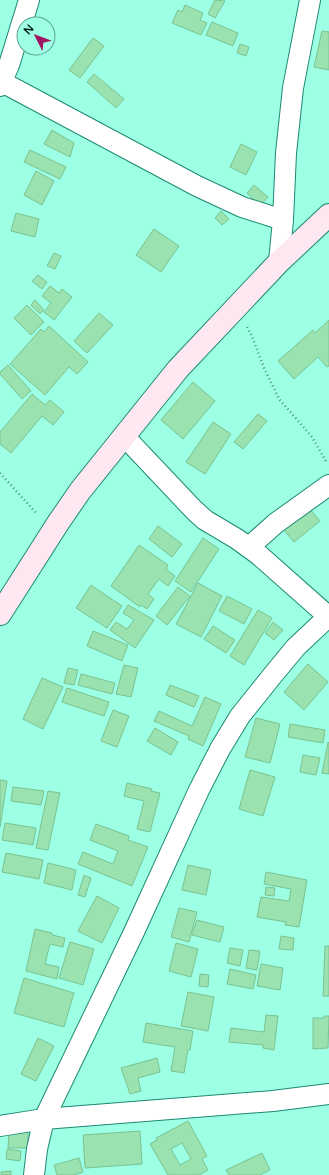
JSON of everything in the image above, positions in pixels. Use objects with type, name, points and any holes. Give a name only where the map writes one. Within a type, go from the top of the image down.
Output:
[{"type":"main road","points":[[0,614],[80,491],[178,369],[279,262],[329,215]]},
{"type":"street","points":[[29,0],[9,65],[1,84],[197,186],[242,207],[283,220]]},
{"type":"street","points":[[279,262],[283,220],[286,153],[293,88],[310,0]]},
{"type":"street","points":[[34,1175],[37,1149],[44,1119],[134,932],[199,790],[220,749],[240,716],[277,670],[296,647],[329,617],[249,547],[205,520],[124,436]]},
{"type":"street","points":[[249,547],[328,475]]},
{"type":"street","points":[[0,1126],[44,1119],[273,1101],[329,1094]]},
{"type":"path","points":[[236,308],[252,336],[264,368],[279,399],[312,437],[328,475]]},
{"type":"path","points":[[0,473],[52,532]]},
{"type":"building","points":[[215,0],[225,1],[215,18],[208,14]]},
{"type":"building","points":[[185,5],[203,13],[200,20],[207,23],[201,35],[172,23],[178,10],[182,12]]},
{"type":"building","points":[[212,22],[238,33],[233,46],[206,35]]},
{"type":"building","points":[[322,31],[329,32],[329,70],[314,67]]},
{"type":"building","points":[[93,38],[104,46],[80,78],[69,70]]},
{"type":"building","points":[[240,44],[249,47],[246,56],[237,53]]},
{"type":"building","points":[[94,74],[124,99],[116,108],[87,82]]},
{"type":"building","points":[[52,130],[74,143],[70,157],[44,144]]},
{"type":"building","points":[[241,144],[257,152],[246,175],[230,167]]},
{"type":"building","points":[[30,150],[66,167],[60,179],[24,162]]},
{"type":"building","points":[[36,171],[54,181],[42,205],[24,195]]},
{"type":"building","points":[[254,185],[268,197],[260,206],[247,193]]},
{"type":"building","points":[[221,211],[229,219],[222,225],[215,218]]},
{"type":"building","points":[[16,213],[39,219],[35,237],[11,231]]},
{"type":"building","points":[[154,229],[179,246],[161,272],[136,255]]},
{"type":"building","points":[[54,253],[61,256],[55,269],[47,266]]},
{"type":"building","points":[[38,275],[47,282],[42,289],[32,281]]},
{"type":"building","points":[[50,286],[59,293],[62,289],[72,297],[54,320],[44,312],[51,303],[42,296]]},
{"type":"building","points":[[35,300],[44,310],[40,314],[31,305]]},
{"type":"building","points":[[27,305],[44,322],[31,335],[14,318]]},
{"type":"building","points":[[99,313],[113,325],[87,353],[74,341]]},
{"type":"building","points":[[329,320],[329,366],[327,367],[318,357],[294,379],[278,361],[313,330],[315,333]]},
{"type":"building","points":[[49,326],[88,362],[77,374],[69,367],[45,395],[10,364],[41,329],[44,332]]},
{"type":"building","points":[[8,365],[31,391],[22,399],[0,374],[0,372]]},
{"type":"building","points":[[193,382],[215,401],[183,439],[161,420]]},
{"type":"building","points":[[32,394],[45,405],[50,400],[64,412],[53,425],[42,416],[11,453],[0,444],[0,432]]},
{"type":"building","points":[[258,414],[267,421],[243,449],[234,442]]},
{"type":"building","points":[[213,422],[231,434],[205,474],[186,462]]},
{"type":"building","points":[[308,507],[320,521],[294,542],[283,529]]},
{"type":"building","points":[[158,526],[182,544],[172,557],[149,539]]},
{"type":"building","points":[[203,538],[219,549],[191,592],[175,581]]},
{"type":"building","points":[[139,545],[168,565],[166,569],[175,576],[168,586],[159,579],[148,594],[154,599],[147,609],[141,605],[140,607],[111,586]]},
{"type":"building","points":[[198,583],[222,596],[201,637],[176,624]]},
{"type":"building","points":[[91,585],[122,606],[107,628],[76,608]]},
{"type":"building","points":[[178,587],[190,596],[167,625],[156,616]]},
{"type":"building","points":[[227,596],[252,609],[244,624],[219,611]]},
{"type":"building","points":[[128,605],[154,620],[135,648],[110,630],[116,622],[127,629],[134,620],[123,613]]},
{"type":"building","points":[[258,610],[272,618],[244,665],[230,656]]},
{"type":"building","points":[[273,622],[283,630],[274,640],[265,633]]},
{"type":"building","points":[[213,626],[235,640],[226,653],[204,639]]},
{"type":"building","points":[[93,631],[128,645],[122,661],[87,646]]},
{"type":"building","points":[[308,664],[328,682],[304,710],[284,692]]},
{"type":"building","points":[[124,665],[138,668],[131,697],[116,694]]},
{"type":"building","points":[[68,668],[78,670],[74,685],[64,683]]},
{"type":"building","points":[[81,674],[115,683],[112,694],[78,685]]},
{"type":"building","points":[[42,678],[63,687],[43,729],[23,719]]},
{"type":"building","points":[[170,685],[199,696],[194,707],[166,695]]},
{"type":"building","points":[[67,688],[109,702],[104,716],[62,702]]},
{"type":"building","points":[[205,697],[221,704],[203,746],[188,739],[189,736],[154,721],[159,711],[192,726]]},
{"type":"building","points":[[113,710],[129,716],[117,747],[101,741]]},
{"type":"building","points":[[256,718],[280,724],[270,763],[245,757]]},
{"type":"building","points":[[290,724],[325,730],[323,743],[288,737]]},
{"type":"building","points":[[155,728],[178,742],[171,755],[147,741]]},
{"type":"building","points":[[328,742],[329,743],[329,774],[322,773]]},
{"type":"building","points":[[303,755],[320,758],[316,775],[300,772]]},
{"type":"building","points":[[250,770],[275,777],[263,816],[239,809]]},
{"type":"building","points":[[0,780],[7,781],[0,827]]},
{"type":"building","points":[[127,783],[152,789],[151,791],[160,793],[150,832],[137,829],[144,801],[124,796]]},
{"type":"building","points":[[13,787],[44,791],[41,805],[11,801]]},
{"type":"building","points":[[48,791],[60,793],[48,850],[36,848]]},
{"type":"building","points":[[5,823],[36,828],[33,845],[2,840]]},
{"type":"building","points":[[96,824],[129,836],[128,840],[148,847],[132,886],[78,864],[83,852],[113,864],[118,851],[90,840]]},
{"type":"building","points":[[6,853],[43,860],[39,879],[2,872]]},
{"type":"building","points":[[48,863],[76,870],[72,890],[44,883]]},
{"type":"building","points":[[188,865],[211,870],[206,895],[182,890]]},
{"type":"building","points":[[266,872],[307,880],[299,927],[285,925],[286,922],[257,917],[261,897],[289,901],[291,889],[264,884]]},
{"type":"building","points":[[84,875],[91,878],[85,897],[78,895]]},
{"type":"building","points":[[266,887],[275,888],[274,896],[265,895]]},
{"type":"building","points":[[97,896],[119,908],[102,943],[78,931]]},
{"type":"building","points":[[179,908],[197,912],[189,942],[171,937]]},
{"type":"building","points":[[197,920],[224,927],[220,942],[192,935]]},
{"type":"building","points":[[35,929],[65,938],[63,947],[50,944],[45,964],[59,967],[57,979],[26,971]]},
{"type":"building","points":[[281,936],[294,938],[293,950],[279,949]]},
{"type":"building","points":[[70,942],[94,949],[83,985],[59,978]]},
{"type":"building","points":[[176,943],[198,949],[191,977],[169,971]]},
{"type":"building","points":[[325,946],[329,946],[329,996],[323,996]]},
{"type":"building","points":[[230,948],[243,950],[240,966],[227,963]]},
{"type":"building","points":[[249,950],[260,951],[257,970],[246,968]]},
{"type":"building","points":[[261,964],[283,968],[280,990],[257,986]]},
{"type":"building","points":[[230,969],[256,975],[253,989],[227,984]]},
{"type":"building","points":[[200,974],[209,975],[208,987],[199,986]]},
{"type":"building","points":[[24,978],[74,993],[64,1027],[14,1013]]},
{"type":"building","points":[[188,992],[214,997],[208,1031],[181,1026]]},
{"type":"building","points":[[266,1015],[278,1016],[274,1050],[263,1048],[263,1045],[229,1042],[231,1028],[264,1032]]},
{"type":"building","points":[[324,1016],[329,1016],[328,1048],[313,1049],[313,1018],[324,1018]]},
{"type":"building","points":[[146,1023],[193,1031],[184,1073],[171,1071],[175,1047],[143,1042]]},
{"type":"building","points":[[38,1038],[54,1046],[36,1081],[21,1074]]},
{"type":"building","points":[[157,1058],[160,1072],[138,1078],[141,1091],[130,1094],[121,1068]]},
{"type":"building","points":[[188,1121],[207,1156],[202,1159],[208,1170],[199,1175],[168,1175],[150,1144],[157,1140],[156,1138]],"holes":[[[182,1143],[191,1159],[180,1165],[171,1149]]]},
{"type":"building","points":[[140,1131],[142,1164],[85,1168],[83,1135]]},
{"type":"building","points":[[9,1132],[28,1132],[28,1148],[8,1148]]},
{"type":"building","points":[[7,1149],[21,1151],[20,1161],[6,1159]]},
{"type":"building","points":[[262,1153],[270,1170],[260,1175],[229,1175],[226,1170]]},
{"type":"building","points":[[79,1158],[83,1172],[74,1175],[57,1175],[54,1165]]},
{"type":"building","points":[[11,1171],[11,1175],[1,1175],[1,1172]]}]
